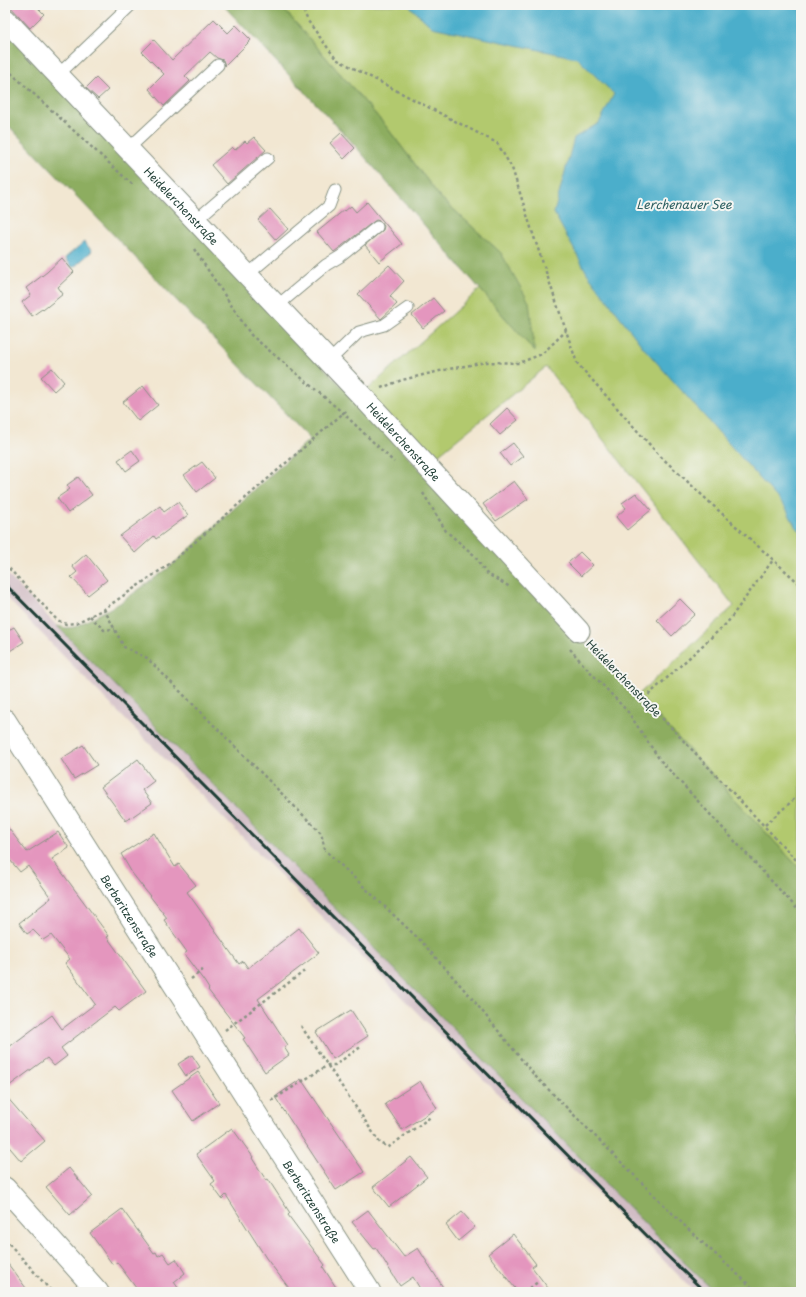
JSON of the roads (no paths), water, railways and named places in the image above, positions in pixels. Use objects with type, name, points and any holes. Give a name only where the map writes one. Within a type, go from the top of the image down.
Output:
[{"type":"street","name":"Heidelerchenstraße","points":[[5,19],[362,396],[573,638]]},
{"type":"street","name":"Berberitzenstraße","points":[[5,720],[370,1292]]},
{"type":"street","points":[[5,1188],[98,1292]]},
{"type":"lane","points":[[58,75],[131,5]]},
{"type":"lane","points":[[128,149],[218,65]]},
{"type":"lane","points":[[196,220],[268,158]]},
{"type":"lane","points":[[247,275],[329,206],[335,190]]},
{"type":"lane","points":[[277,306],[326,265],[341,256],[377,227]]},
{"type":"lane","points":[[329,361],[359,332],[384,325],[408,308]]},
{"type":"water","name":"Lerchenauer See","points":[[408,5],[801,5],[801,532],[794,524],[786,508],[642,346],[587,273],[554,213],[574,138],[599,123],[614,94],[577,58],[432,27]]},
{"type":"water","points":[[84,242],[92,251],[73,268],[65,258]]},
{"type":"railway","points":[[5,584],[660,1249],[705,1292]]}]
